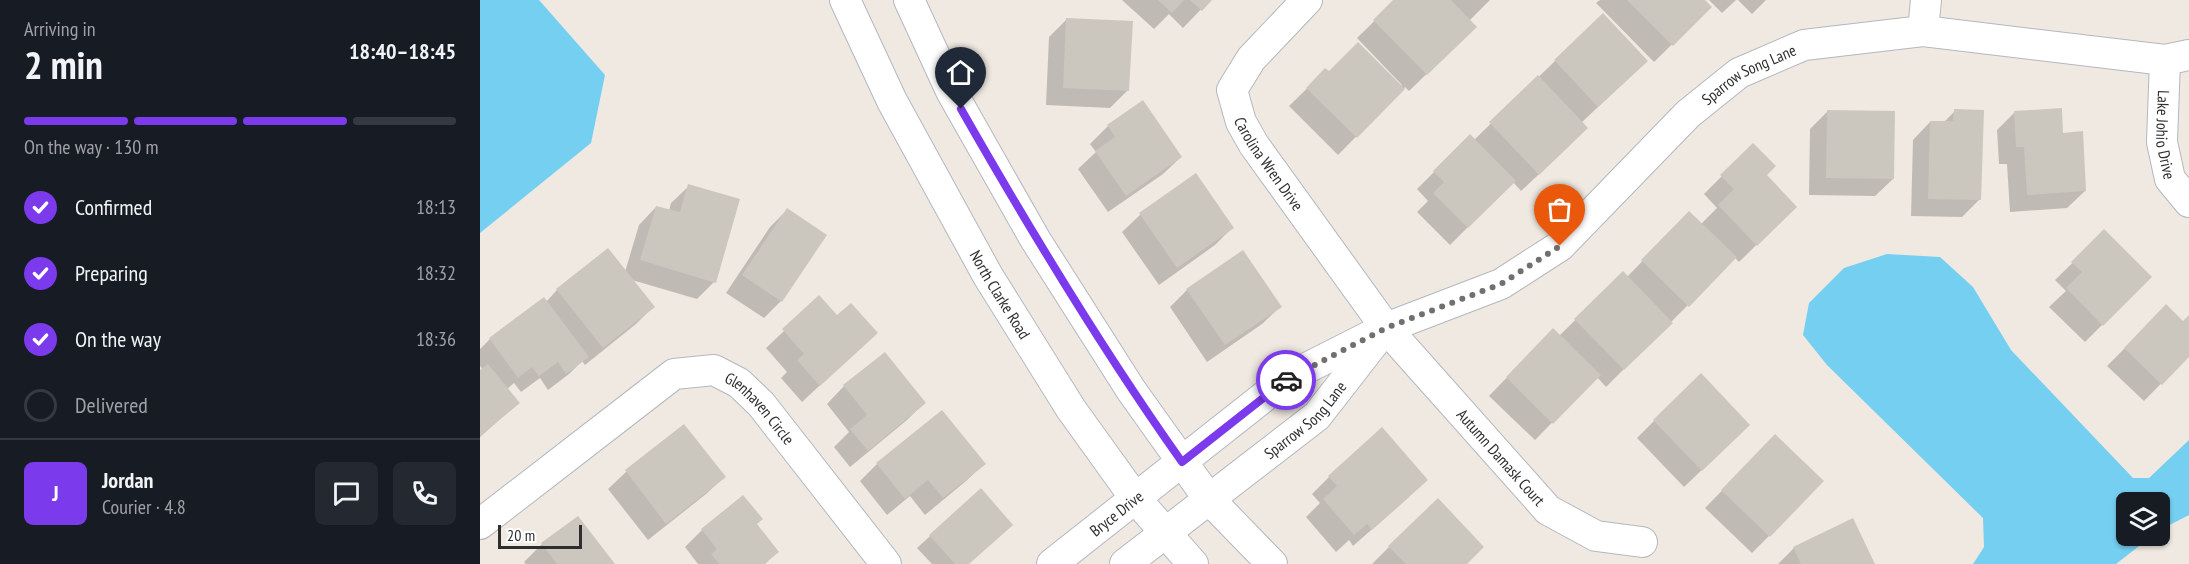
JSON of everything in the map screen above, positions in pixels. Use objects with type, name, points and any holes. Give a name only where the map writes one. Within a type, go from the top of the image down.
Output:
[{"type":"street","name":"North Clarke Road","points":[[845,0],[891,101],[988,276],[1071,409],[1135,498],[1193,564]]},
{"type":"street","points":[[909,0],[951,91],[1035,239],[1131,390],[1208,498],[1272,564]]},
{"type":"street","name":"Carolina Wren Drive","points":[[1307,0],[1251,59],[1232,90],[1241,122],[1254,145],[1386,328]]},
{"type":"street","points":[[1923,31],[1926,0]]},
{"type":"street","name":"Sparrow Song Lane","points":[[1182,462],[1289,377],[1386,328],[1501,284],[1560,246],[1688,114],[1739,73],[1804,45],[1923,31],[2177,58]]},
{"type":"street","name":"Lake Johio Drive","points":[[2177,58],[2162,142],[2170,179],[2189,202]]},
{"type":"street","name":"Sparrow Song Lane","points":[[1208,498],[1317,416],[1386,328]]},
{"type":"street","name":"Autumn Damask Court","points":[[1386,328],[1548,510],[1596,536],[1642,542]]},
{"type":"street","name":"Glenhaven Circle","points":[[480,524],[674,374],[714,370],[739,383],[761,404],[886,564]]},
{"type":"street","points":[[1289,377],[1317,416]]},
{"type":"street","name":"Bryce Drive","points":[[1052,564],[1182,462]]},
{"type":"street","points":[[1125,564],[1208,498]]},
{"type":"water","points":[[480,0],[539,0],[605,75],[591,143],[480,233]]},
{"type":"water","points":[[1887,254],[1940,257],[1973,287],[2011,350],[2133,478],[2149,478],[2189,440],[2189,515],[2170,525],[2170,492],[2116,492],[2116,546],[2139,546],[2116,564],[1973,564],[1984,547],[1983,518],[1827,365],[1803,335],[1809,303],[1844,268]]},
{"type":"building","points":[[1158,0],[1184,0],[1172,13]]},
{"type":"building","points":[[1190,0],[1212,0],[1202,11]]},
{"type":"building","points":[[1393,0],[1451,0],[1477,27],[1427,75],[1373,20]]},
{"type":"building","points":[[1627,0],[1705,0],[1712,7],[1673,46]]},
{"type":"building","points":[[1603,13],[1648,61],[1598,107],[1554,60]]},
{"type":"building","points":[[1066,18],[1133,21],[1129,91],[1063,88]]},
{"type":"building","points":[[1358,42],[1405,89],[1357,138],[1306,88],[1325,68],[1329,71]]},
{"type":"building","points":[[1538,75],[1588,128],[1539,175],[1489,122]]},
{"type":"building","points":[[1143,100],[1182,157],[1126,196],[1095,151],[1115,137],[1107,125]]},
{"type":"building","points":[[2062,108],[2063,133],[2083,131],[2086,191],[2027,195],[2024,147],[2016,147],[2014,111]]},
{"type":"building","points":[[1954,109],[1984,110],[1981,200],[1928,199],[1930,121],[1953,121]]},
{"type":"building","points":[[1827,110],[1895,111],[1894,179],[1826,178]]},
{"type":"building","points":[[1470,134],[1516,181],[1468,228],[1433,193],[1444,182],[1433,171]]},
{"type":"building","points":[[1753,143],[1776,166],[1767,175],[1797,207],[1757,246],[1718,205],[1734,189],[1720,175]]},
{"type":"building","points":[[1196,173],[1234,228],[1177,268],[1139,213]]},
{"type":"building","points":[[688,184],[740,199],[716,283],[640,260],[656,206],[680,212]]},
{"type":"building","points":[[787,208],[827,235],[782,302],[742,275]]},
{"type":"building","points":[[1689,211],[1737,257],[1689,307],[1641,260]]},
{"type":"building","points":[[2104,229],[2152,277],[2103,326],[2066,288],[2082,272],[2071,262]]},
{"type":"building","points":[[608,248],[655,307],[603,348],[556,289]]},
{"type":"building","points":[[1243,250],[1282,307],[1225,345],[1186,289]]},
{"type":"building","points":[[1623,271],[1673,323],[1624,370],[1574,319]]},
{"type":"building","points":[[819,295],[837,315],[851,303],[878,333],[820,386],[797,360],[804,354],[782,329]]},
{"type":"building","points":[[544,297],[589,357],[566,374],[558,362],[539,376],[532,367],[518,378],[489,338]]},
{"type":"building","points":[[2166,304],[2183,321],[2189,315],[2189,357],[2162,385],[2124,348]]},
{"type":"building","points":[[1553,328],[1601,375],[1553,424],[1506,377]]},
{"type":"building","points":[[885,352],[926,403],[868,451],[850,429],[867,415],[843,385]]},
{"type":"building","points":[[488,364],[520,403],[480,436],[480,370]]},
{"type":"building","points":[[1701,373],[1750,425],[1702,471],[1653,420]]},
{"type":"building","points":[[942,410],[986,464],[943,498],[928,480],[905,499],[876,463]]},
{"type":"building","points":[[684,424],[726,477],[666,524],[625,470]]},
{"type":"building","points":[[1382,427],[1428,480],[1372,530],[1367,524],[1354,535],[1323,499],[1337,486],[1328,476]]},
{"type":"building","points":[[1775,434],[1824,481],[1770,537],[1721,490]]},
{"type":"building","points":[[981,488],[1013,525],[969,564],[955,564],[929,535]]},
{"type":"building","points":[[743,495],[763,519],[757,524],[779,552],[764,564],[719,564],[711,554],[717,549],[701,529]]},
{"type":"building","points":[[1438,498],[1484,547],[1467,564],[1406,564],[1388,546]]},
{"type":"building","points":[[578,516],[615,564],[557,564],[541,543]]},
{"type":"building","points":[[1853,518],[1875,564],[1801,564],[1793,547]]},
{"type":"way so far","points":[[1286,380],[1386,328],[1501,284],[1560,246]]},
{"type":"route","points":[[961,109],[1035,239],[1131,390],[1182,462],[1286,380]]}]
